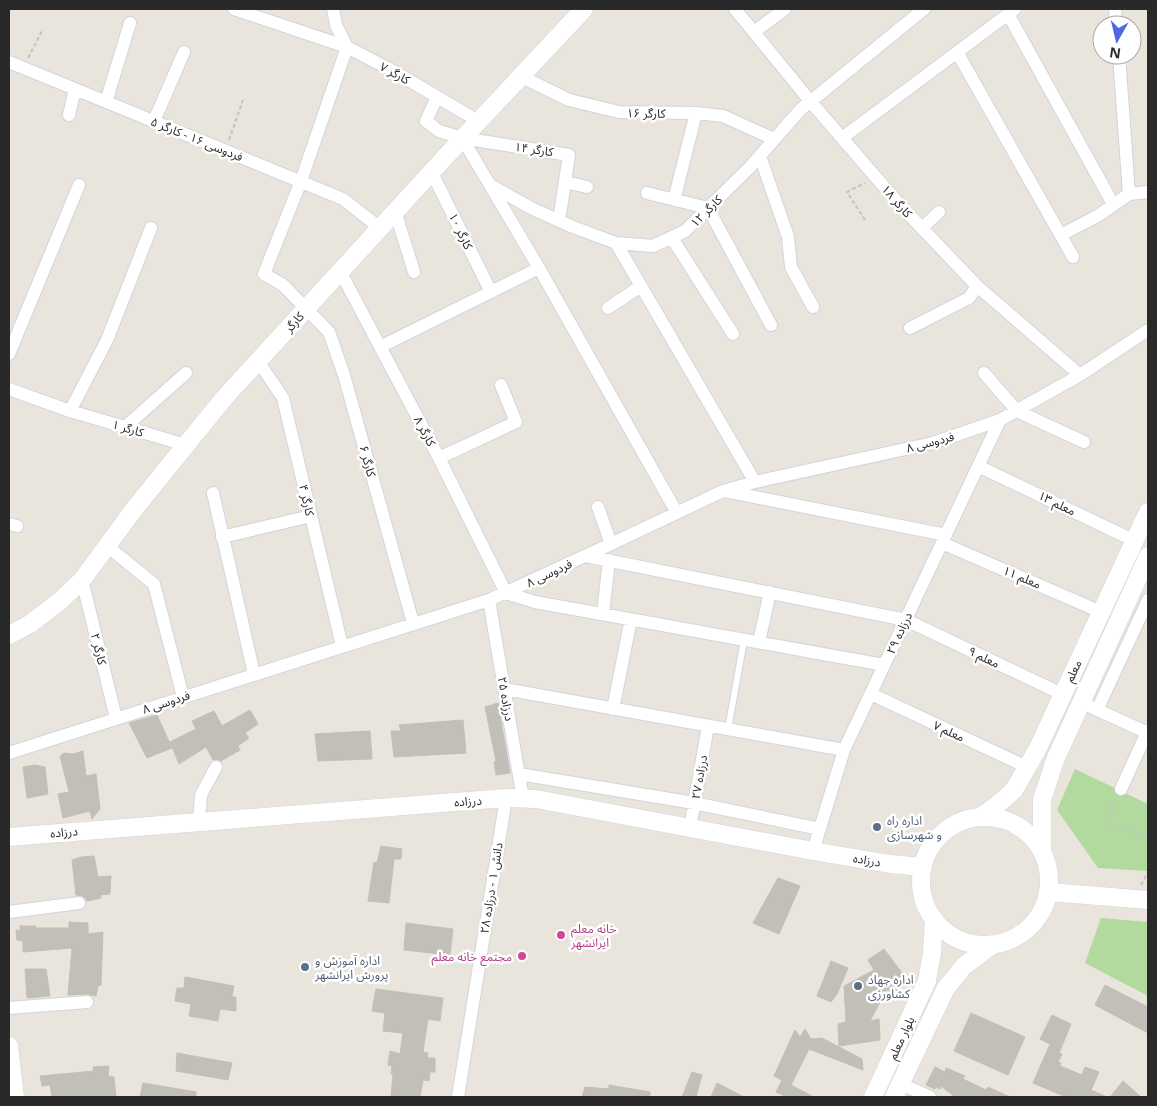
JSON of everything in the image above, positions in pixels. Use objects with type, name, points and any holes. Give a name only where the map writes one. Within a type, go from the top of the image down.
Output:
[{"type":"main road","name":"کارگر","points":[[9,635],[30,624],[60,601],[82,580],[225,396],[431,171],[584,9]]},
{"type":"main road","name":"معلم","points":[[980,817],[1014,790],[1027,767],[1148,512]]},
{"type":"main road","name":"معلم","points":[[1042,852],[1042,800],[1055,760],[1090,706],[1097,670],[1148,556]]},
{"type":"main road","points":[[1078,660],[1097,670]]},
{"type":"main road","name":"درزاده","points":[[9,837],[199,821],[536,799],[813,851],[890,864],[922,867]]},
{"type":"main road","points":[[980,817],[998,819],[1016,825],[1031,836],[1042,852],[1049,876],[1049,892],[1044,908],[1035,922],[1023,933],[1008,941],[992,945],[960,940],[946,931],[934,919],[927,908],[922,894],[922,867],[928,852],[937,839],[949,828],[964,821],[980,817]]},
{"type":"main road","points":[[1049,892],[1148,900]]},
{"type":"main road","name":"بلوار معلم","points":[[873,1097],[928,981],[934,919]]},
{"type":"main road","name":"بلوار معلم","points":[[897,1090],[946,988],[964,966],[992,945]]},
{"type":"main road","points":[[9,1046],[15,1097]]},
{"type":"street","name":"کارگر ۷","points":[[234,9],[347,47],[395,72],[478,121]]},
{"type":"street","points":[[300,181],[347,47],[336,25],[334,9]]},
{"type":"street","name":"کارگر ۱۸","points":[[735,9],[810,101],[922,228],[978,286],[1080,375]]},
{"type":"street","points":[[754,32],[785,9]]},
{"type":"street","name":"کارگر ۱۲","points":[[490,185],[559,221],[616,243],[653,246],[685,231],[760,156],[800,110],[924,9]]},
{"type":"street","points":[[842,138],[1011,11],[1113,204]]},
{"type":"street","points":[[106,102],[130,23]]},
{"type":"street","points":[[154,122],[184,52]]},
{"type":"street","points":[[957,52],[1074,257]]},
{"type":"street","name":"فردوسی ۱۶ - کارگر ۵","points":[[9,62],[343,199],[380,228]]},
{"type":"street","points":[[1120,65],[1129,194]]},
{"type":"street","name":"کارگر ۱۶","points":[[520,76],[569,100],[619,112],[696,113],[723,116],[774,139]]},
{"type":"street","points":[[70,115],[76,90]]},
{"type":"street","points":[[437,97],[426,121],[438,131],[462,138]]},
{"type":"street","points":[[674,200],[696,113]]},
{"type":"street","name":"کارگر ۱۲","points":[[462,138],[539,268],[677,513]]},
{"type":"street","name":"کارگر ۱۴","points":[[462,138],[569,154],[559,221]]},
{"type":"street","points":[[760,156],[788,237],[791,267],[813,307]]},
{"type":"street","name":"کارگر ۱۰","points":[[431,171],[491,292]]},
{"type":"street","name":"کارگر ۶","points":[[300,181],[264,274],[283,285],[329,332],[344,375],[413,623]]},
{"type":"street","points":[[565,182],[587,188]]},
{"type":"street","points":[[9,354],[79,185]]},
{"type":"street","points":[[1061,235],[1099,215],[1129,194],[1148,192]]},
{"type":"street","points":[[647,193],[708,208],[771,325]]},
{"type":"street","points":[[395,211],[414,272]]},
{"type":"street","points":[[922,228],[939,212]]},
{"type":"street","points":[[70,411],[107,340],[151,228]]},
{"type":"street","points":[[672,238],[734,334]]},
{"type":"street","points":[[616,243],[755,482]]},
{"type":"street","points":[[380,347],[539,268]]},
{"type":"street","name":"کارگر ۸","points":[[340,271],[440,458],[506,593]]},
{"type":"street","points":[[608,308],[641,286]]},
{"type":"street","points":[[910,328],[969,298],[978,286]]},
{"type":"street","name":"فردوسی ۸","points":[[9,753],[489,600],[723,491],[755,482],[933,443],[1000,420],[1080,375],[1148,330]]},
{"type":"street","name":"کارگر ۴","points":[[258,361],[283,398],[342,646]]},
{"type":"street","points":[[126,427],[186,373]]},
{"type":"street","points":[[984,373],[1017,411],[1084,442]]},
{"type":"street","points":[[440,458],[516,422],[501,385]]},
{"type":"street","name":"کارگر ۱","points":[[9,389],[70,411],[186,445]]},
{"type":"street","name":"درزاده ۲۹","points":[[813,851],[844,750],[1000,420]]},
{"type":"street","name":"معلم ۱۳","points":[[978,466],[1135,541]]},
{"type":"street","name":"معلم ۱۱","points":[[723,491],[944,539],[1101,612]]},
{"type":"street","points":[[213,493],[254,674]]},
{"type":"street","points":[[598,507],[611,544]]},
{"type":"street","points":[[222,536],[311,516]]},
{"type":"street","points":[[107,546],[154,584],[183,697]]},
{"type":"street","name":"معلم ۹","points":[[586,556],[906,620],[1062,694]]},
{"type":"street","points":[[603,614],[609,560]]},
{"type":"street","name":"کارگر ۲","points":[[82,580],[116,718]]},
{"type":"street","points":[[759,642],[770,592]]},
{"type":"street","points":[[506,593],[535,602],[884,665]]},
{"type":"street","name":"درزاده ۲۵","points":[[489,600],[519,774],[515,799]]},
{"type":"street","points":[[1121,789],[1148,732],[1090,706],[1147,606]]},
{"type":"street","points":[[613,709],[632,619]]},
{"type":"street","points":[[505,689],[844,750]]},
{"type":"street","name":"معلم ۷","points":[[871,694],[1027,767]]},
{"type":"street","name":"درزاده ۲۷","points":[[690,828],[708,726]]},
{"type":"street","points":[[199,821],[201,795],[216,768]]},
{"type":"street","points":[[519,774],[694,803],[820,829]]},
{"type":"street","name":"دانش ۱ - درزاده ۲۸","points":[[458,1097],[515,799]]},
{"type":"street","points":[[9,912],[79,904]]},
{"type":"street","points":[[9,1008],[87,1002]]},
{"type":"street","points":[[897,1090],[930,1097]]},
{"type":"lane","points":[[728,729],[744,640]]},
{"type":"path","points":[[24,68],[43,29]]},
{"type":"path","points":[[225,150],[244,100]]},
{"type":"path","points":[[865,220],[847,192],[877,178]]},
{"type":"path","points":[[1121,789],[1105,824],[1148,836]]},
{"type":"green space","points":[[1075,769],[1148,804],[1148,871],[1098,868],[1057,810]]},
{"type":"green space","points":[[1101,918],[1148,922],[1148,996],[1085,963]]},
{"type":"building","points":[[498,703],[510,773],[496,775],[494,762],[496,761],[485,707]]},
{"type":"building","points":[[250,710],[258,724],[245,733],[249,738],[238,746],[240,750],[221,761],[213,760],[206,747],[179,764],[170,742],[196,729],[192,721],[214,711],[222,726]]},
{"type":"building","points":[[157,715],[172,748],[147,758],[129,723]]},
{"type":"building","points":[[463,720],[466,753],[394,757],[391,731],[401,731],[399,725]]},
{"type":"building","points":[[370,731],[372,759],[318,761],[315,734]]},
{"type":"building","points":[[83,751],[86,776],[96,774],[100,809],[92,819],[90,811],[63,818],[58,794],[69,792],[60,756],[64,753],[73,754]]},
{"type":"building","points":[[35,765],[45,767],[48,794],[27,798],[23,767]]},
{"type":"building","points":[[381,846],[402,849],[401,859],[394,859],[389,903],[368,901],[374,862],[377,863]]},
{"type":"building","points":[[94,856],[98,877],[111,876],[110,894],[100,895],[101,898],[87,901],[83,896],[76,895],[72,860]]},
{"type":"building","points":[[778,878],[800,886],[779,934],[753,923]]},
{"type":"building","points":[[69,922],[88,923],[88,934],[103,932],[101,985],[98,986],[96,996],[86,994],[68,995],[72,948],[23,952],[23,941],[17,940],[16,930],[20,931],[20,926],[69,928]]},
{"type":"building","points":[[406,923],[453,929],[450,955],[404,950]]},
{"type":"building","name":"اداره جهاد کشاورزی","points":[[884,949],[909,982],[891,994],[887,989],[870,1021],[879,1019],[880,1040],[839,1046],[838,1024],[846,1022],[844,986],[874,970],[868,960]]},
{"type":"building","points":[[831,961],[848,968],[837,994],[831,1002],[817,996]]},
{"type":"building","points":[[25,969],[46,969],[50,996],[27,998]]},
{"type":"building","points":[[185,977],[234,986],[232,997],[236,997],[236,1011],[220,1009],[218,1021],[189,1016],[191,1004],[175,1001],[177,988],[184,988]]},
{"type":"building","points":[[1105,985],[1148,1007],[1148,1033],[1095,1005]]},
{"type":"building","points":[[376,989],[443,998],[440,1021],[428,1019],[423,1052],[428,1053],[427,1058],[435,1058],[435,1072],[430,1072],[429,1081],[423,1080],[420,1097],[391,1097],[393,1074],[391,1074],[392,1066],[388,1065],[390,1051],[400,1054],[403,1033],[383,1031],[385,1013],[372,1011]]},
{"type":"building","points":[[971,1013],[1025,1037],[1008,1075],[954,1051]]},
{"type":"building","points":[[1052,1015],[1071,1024],[1059,1053],[1062,1054],[1058,1062],[1061,1063],[1060,1066],[1082,1075],[1085,1067],[1099,1072],[1091,1090],[1107,1097],[1066,1097],[1033,1083],[1050,1044],[1040,1039]]},
{"type":"building","points":[[805,1029],[811,1039],[822,1038],[862,1059],[863,1070],[809,1049],[791,1085],[814,1097],[787,1097],[776,1092],[782,1080],[774,1076],[795,1030],[800,1037]]},
{"type":"building","points":[[177,1053],[232,1063],[228,1080],[176,1071]]},
{"type":"building","points":[[109,1066],[108,1076],[114,1077],[116,1097],[52,1097],[50,1085],[42,1086],[40,1076],[94,1071],[93,1067]]},
{"type":"building","points":[[935,1067],[945,1072],[946,1068],[965,1076],[963,1079],[986,1090],[988,1087],[1010,1097],[955,1097],[941,1086],[940,1089],[936,1087],[935,1089],[926,1085]]},
{"type":"building","points":[[692,1072],[702,1075],[696,1097],[682,1097]]},
{"type":"building","points":[[1123,1081],[1141,1097],[1110,1097]]},
{"type":"building","points":[[143,1083],[196,1092],[196,1097],[140,1097]]},
{"type":"building","points":[[717,1083],[744,1097],[711,1097]]},
{"type":"building","points":[[609,1085],[650,1092],[650,1097],[582,1097],[585,1087],[609,1089]]},
{"type":"place","name":"اداره راه و شهرسازی","points":[[877,827]]},
{"type":"place","name":"خانه معلم ایرانشهر","points":[[561,935]]},
{"type":"place","name":"مجتمع خانه معلم","points":[[522,956]]},
{"type":"place","name":"اداره آموزش و پرورش ایرانشهر","points":[[305,967]]},
{"type":"place","name":"اداره جهاد کشاورزی","points":[[858,986]]}]
